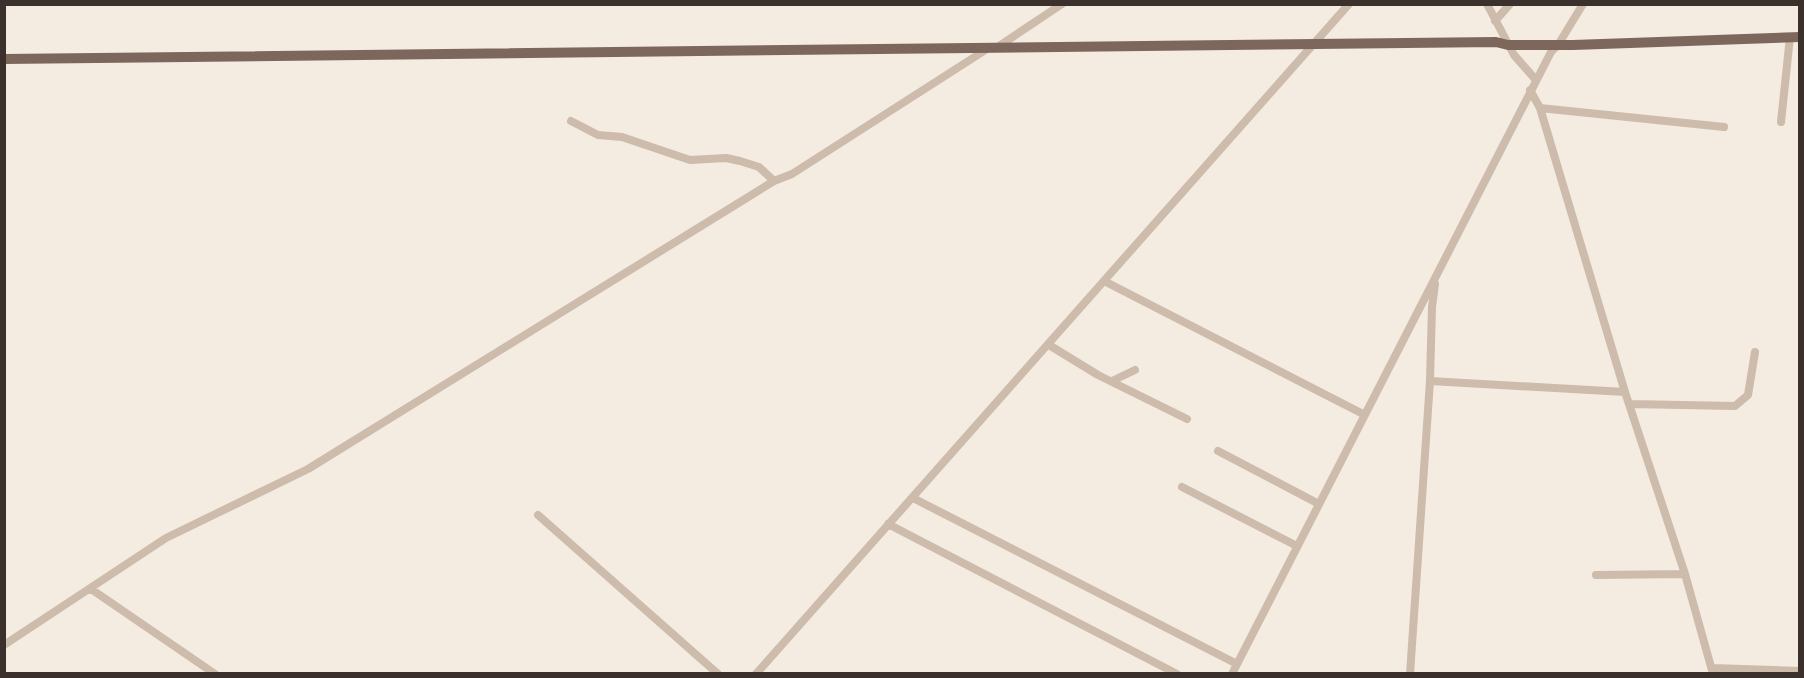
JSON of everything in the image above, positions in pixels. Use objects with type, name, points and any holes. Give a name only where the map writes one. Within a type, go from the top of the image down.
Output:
[{"type":"main road","points":[[4,59],[1503,42],[1552,44],[1574,39],[1582,43],[1795,37]]},
{"type":"street","points":[[4,645],[166,538],[195,522],[308,470],[774,181],[792,174],[1062,4]]},
{"type":"street","points":[[756,674],[1349,4]]},
{"type":"street","points":[[1487,4],[1503,42],[1536,80]]},
{"type":"street","points":[[1495,21],[1510,4]]},
{"type":"street","points":[[1232,674],[1437,277],[1552,44],[1583,4]]},
{"type":"street","points":[[1781,122],[1795,37]]},
{"type":"street","points":[[1530,90],[1540,108],[1625,392],[1685,574],[1713,671],[1800,671]]},
{"type":"street","points":[[1540,108],[1724,127]]},
{"type":"street","points":[[571,121],[598,135],[622,137],[690,160],[726,158],[740,161],[759,167],[774,181]]},
{"type":"street","points":[[1410,674],[1430,381],[1432,307],[1437,277]]},
{"type":"street","points":[[1104,281],[1365,415]]},
{"type":"street","points":[[1049,345],[1112,381],[1187,419]]},
{"type":"street","points":[[1629,404],[1735,406],[1748,395],[1755,351]]},
{"type":"street","points":[[1112,381],[1135,370]]},
{"type":"street","points":[[1430,381],[1625,392]]},
{"type":"street","points":[[1218,451],[1319,504]]},
{"type":"street","points":[[1182,487],[1297,546]]},
{"type":"street","points":[[913,498],[1237,664]]},
{"type":"street","points":[[538,515],[718,674]]},
{"type":"street","points":[[888,524],[1176,674]]},
{"type":"street","points":[[1596,575],[1685,574]]},
{"type":"street","points":[[91,589],[215,674]]}]
